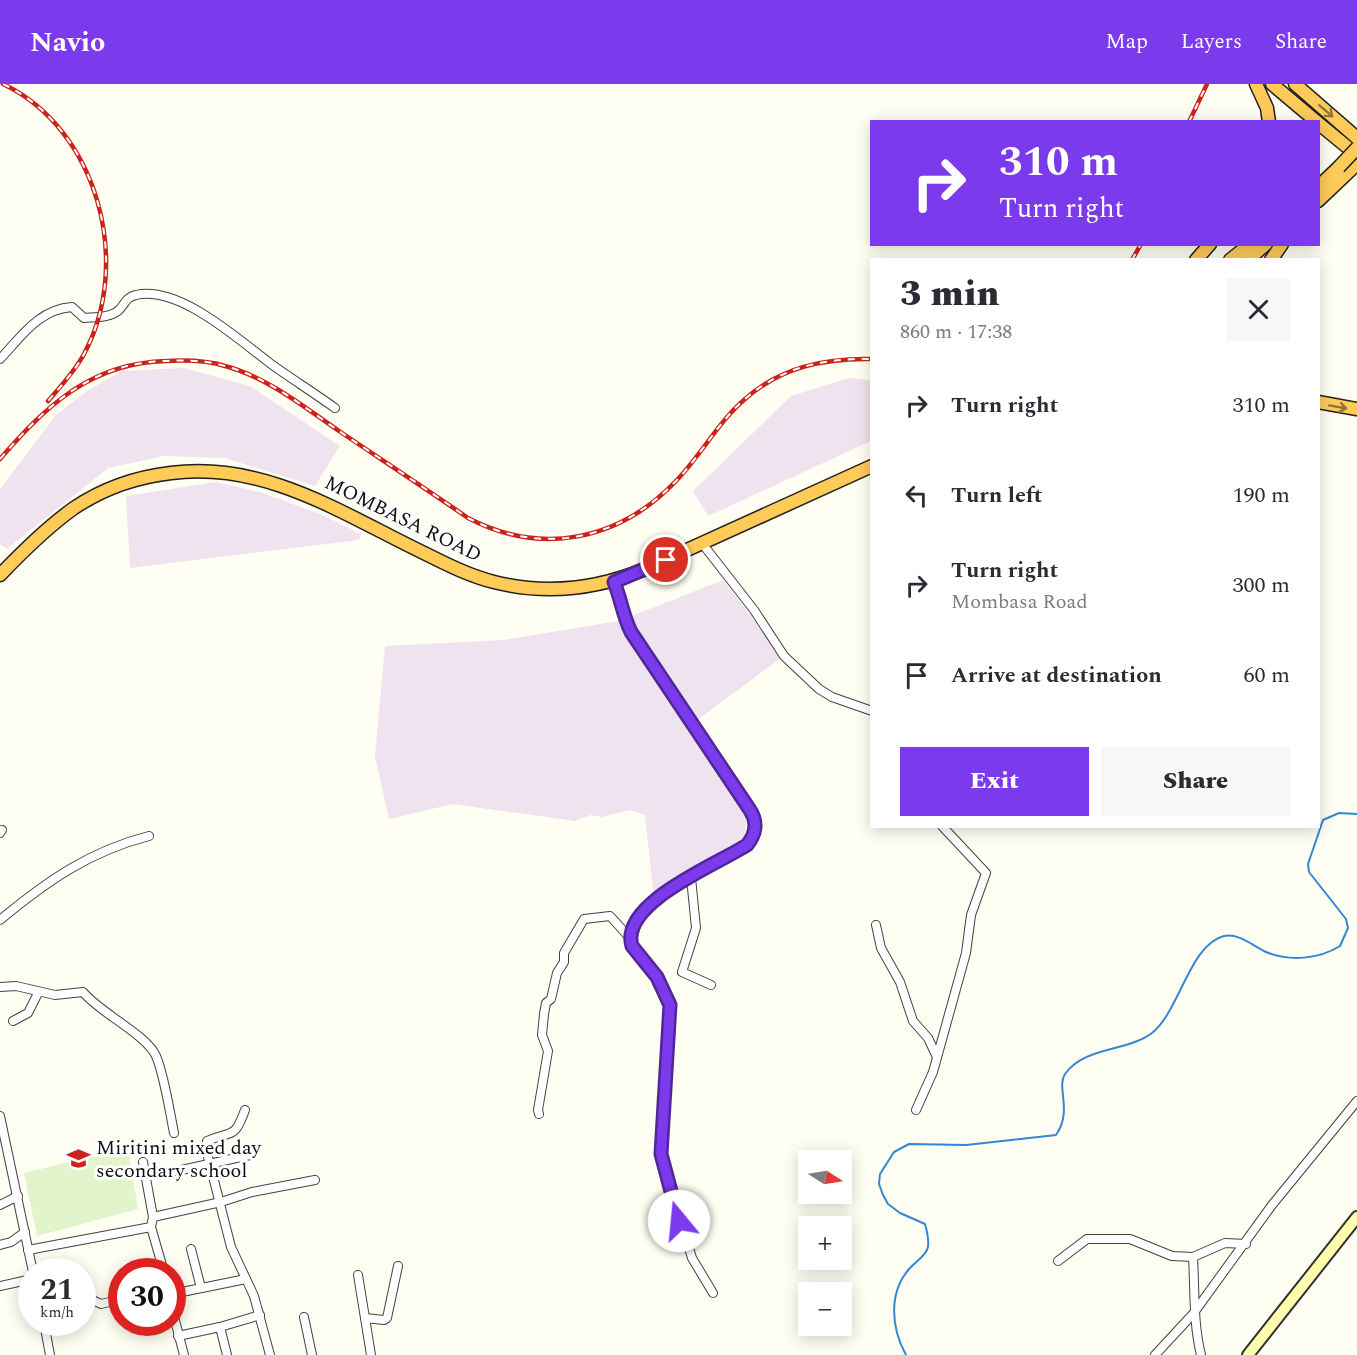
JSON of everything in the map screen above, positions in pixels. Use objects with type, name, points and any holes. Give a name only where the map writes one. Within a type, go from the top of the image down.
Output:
[{"type":"highway","points":[[1256,84],[1267,108],[1269,120]]},
{"type":"highway","points":[[1272,84],[1316,120]]},
{"type":"highway","points":[[1295,84],[1357,138]]},
{"type":"highway","points":[[1320,124],[1357,155]]},
{"type":"highway","points":[[1320,199],[1343,171],[1357,148]]},
{"type":"highway","points":[[1320,186],[1357,164]]},
{"type":"highway","points":[[1198,258],[1208,246]]},
{"type":"highway","points":[[1232,258],[1248,246]]},
{"type":"highway","points":[[1250,258],[1264,246]]},
{"type":"highway","points":[[1320,402],[1357,409]]},
{"type":"highway","name":"MOMBASA ROAD","points":[[1,571],[35,538],[74,509],[107,490],[147,476],[216,470],[279,483],[324,502],[452,567],[491,581],[542,589],[584,588],[614,582],[870,467]]},
{"type":"main road","points":[[1248,1355],[1357,1217]]},
{"type":"street","points":[[0,358],[20,334],[62,308],[72,307],[84,318],[108,316],[119,310],[128,298],[136,294],[160,296],[194,309],[223,327],[271,364],[335,408]]},
{"type":"street","points":[[701,542],[716,565],[754,610],[784,656],[819,689],[832,697],[870,710]]},
{"type":"street","points":[[614,582],[621,601],[623,617],[631,632],[754,816],[755,833],[747,845],[648,904],[633,925],[630,938],[632,946],[664,988],[670,1005],[661,1154],[692,1258],[713,1293]]},
{"type":"street","points":[[916,1110],[933,1072],[966,953],[970,915],[986,873],[944,828]]},
{"type":"street","points":[[0,920],[51,878],[72,866],[118,844],[149,836]]},
{"type":"street","points":[[691,878],[696,928],[682,972],[711,985]]},
{"type":"street","points":[[539,1114],[548,1052],[542,1035],[544,1014],[569,942],[584,919],[610,916],[630,938]]},
{"type":"street","points":[[876,925],[881,948],[900,982],[913,1021],[928,1038],[936,1055]]},
{"type":"street","points":[[0,987],[16,986],[38,993],[55,995],[83,992],[96,1006],[147,1045],[156,1056],[174,1133]]},
{"type":"street","points":[[13,1021],[28,1013],[38,993]]},
{"type":"street","points":[[1155,1355],[1193,1314],[1272,1206],[1357,1101]]},
{"type":"street","points":[[246,1110],[238,1129],[230,1135],[207,1141],[209,1163],[235,1258],[260,1315],[270,1355]]},
{"type":"street","points":[[0,1117],[29,1258]]},
{"type":"street","points":[[147,1173],[177,1171],[250,1155]]},
{"type":"street","points":[[143,1162],[147,1173],[153,1217],[151,1227],[160,1258]]},
{"type":"street","points":[[153,1217],[221,1202],[252,1192],[315,1180]]},
{"type":"street","points":[[0,1205],[18,1196]]},
{"type":"street","points":[[27,1250],[151,1227]]},
{"type":"street","points":[[0,1245],[11,1242],[25,1232]]},
{"type":"street","points":[[1058,1261],[1087,1239],[1130,1239],[1172,1256],[1192,1257],[1225,1243],[1246,1244]]},
{"type":"street","points":[[191,1249],[201,1288]]},
{"type":"street","points":[[1192,1257],[1195,1294],[1193,1314],[1201,1355]]},
{"type":"street","points":[[365,1318],[387,1318],[398,1266]]},
{"type":"street","points":[[358,1275],[371,1355]]},
{"type":"street","points":[[186,1291],[246,1280]]},
{"type":"street","points":[[0,1286],[18,1282]]},
{"type":"street","points":[[186,1334],[260,1315]]},
{"type":"street","points":[[304,1317],[312,1355]]},
{"type":"street","points":[[220,1327],[227,1355]]},
{"type":"street","points":[[46,1336],[50,1355]]},
{"type":"street","points":[[178,1336],[184,1355]]},
{"type":"shaded area","points":[[184,368],[250,386],[340,446],[315,486],[225,458],[164,456],[108,468],[7,549],[0,544],[0,489],[56,415],[87,391],[122,371]]},
{"type":"shaded area","points":[[849,378],[870,380],[870,441],[708,516],[693,491],[791,396]]},
{"type":"shaded area","points":[[216,482],[263,493],[325,516],[361,534],[359,540],[130,568],[126,496]]},
{"type":"shaded area","points":[[723,580],[782,657],[696,721],[627,618]]},
{"type":"shaded area","points":[[619,621],[747,815],[744,837],[654,898],[645,815],[630,810],[601,817],[591,815],[575,821],[453,804],[389,819],[375,756],[385,646],[504,640]]},
{"type":"green space","points":[[128,1148],[138,1209],[37,1236],[24,1173]]},
{"type":"waterway","points":[[906,1355],[897,1333],[895,1299],[903,1278],[925,1253],[928,1241],[925,1224],[900,1213],[888,1204],[883,1195],[879,1184],[880,1174],[894,1152],[909,1144],[966,1145],[1056,1135],[1063,1117],[1062,1086],[1065,1074],[1084,1058],[1142,1039],[1152,1033],[1170,1010],[1202,952],[1212,942],[1224,936],[1235,936],[1266,952],[1294,958],[1323,954],[1340,946],[1348,928],[1346,919],[1309,872],[1308,864],[1323,820],[1339,813],[1357,814]]},
{"type":"railway","points":[[3,84],[36,105],[63,132],[83,165],[98,202],[105,240],[105,280],[98,318],[84,354],[68,378],[48,401]]},
{"type":"railway","points":[[1190,120],[1207,84]]},
{"type":"railway","points":[[1133,258],[1140,246]]},
{"type":"railway","points":[[0,459],[53,405],[72,390],[93,379],[139,364],[173,361],[203,362],[241,371],[270,385],[468,518],[496,530],[523,537],[551,539],[578,536],[604,529],[629,518],[653,502],[684,472],[735,408],[773,379],[821,363],[870,359]]},
{"type":"place","name":"Miritini mixed day secondary school","points":[[78,1159]]},
{"type":"route","points":[[666,560],[614,582],[621,601],[623,617],[746,803],[754,816],[755,824],[754,837],[747,845],[648,904],[633,925],[630,938],[632,946],[651,967],[664,988],[670,1005],[661,1154],[679,1221]]}]
